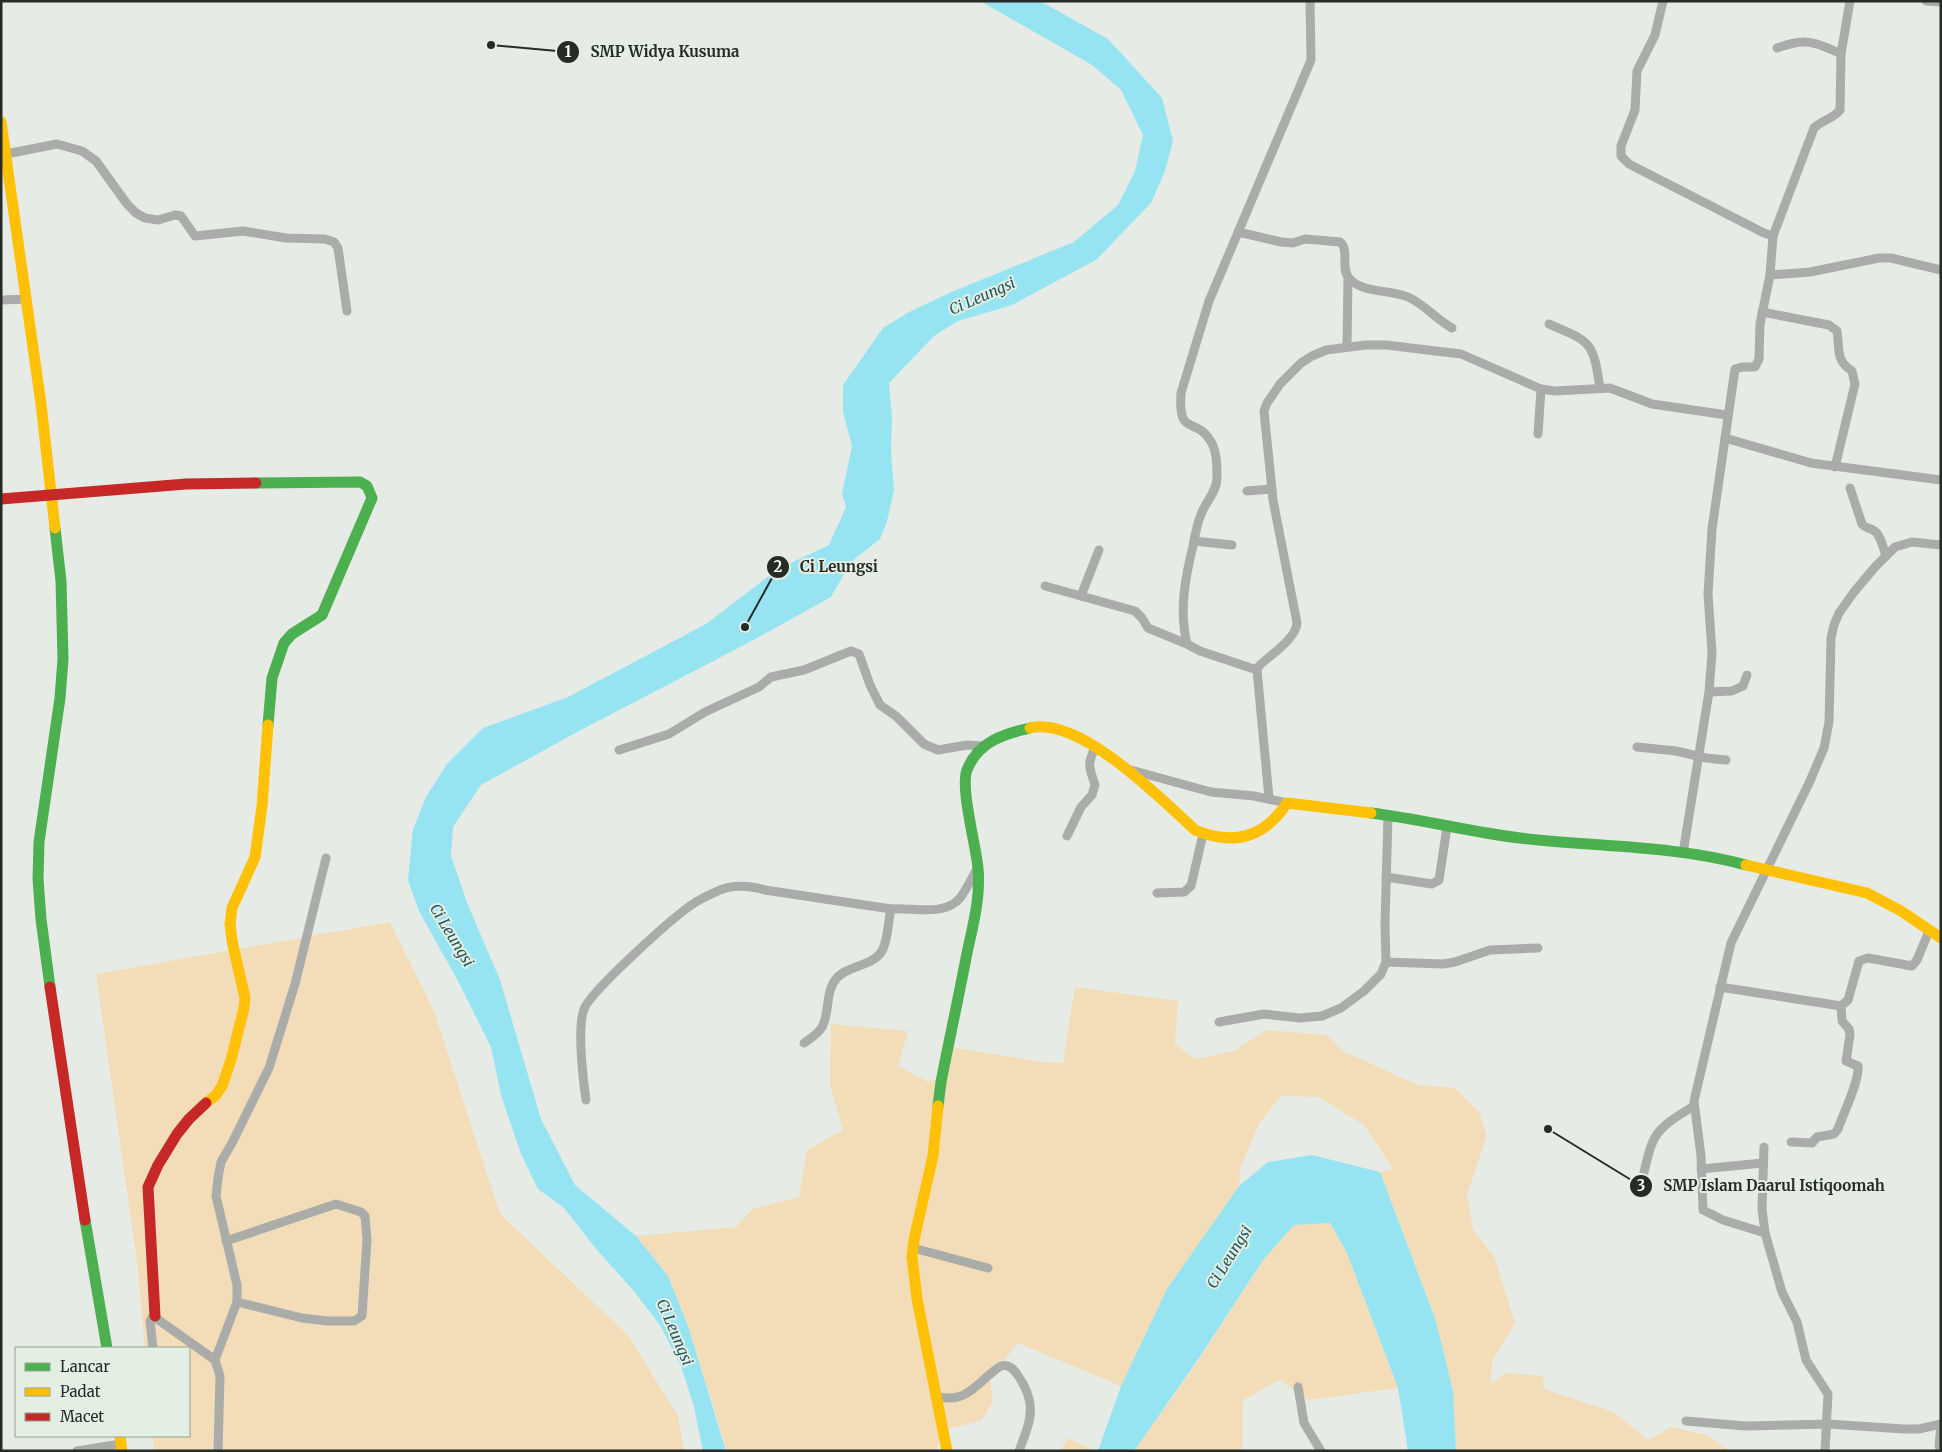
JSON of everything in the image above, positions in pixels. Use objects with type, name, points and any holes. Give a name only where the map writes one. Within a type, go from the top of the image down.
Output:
[{"type":"street","points":[[1187,644],[1183,620],[1184,580],[1202,512],[1214,491],[1216,459],[1210,439],[1187,424],[1182,418],[1181,394],[1209,301],[1311,60],[1310,1]]},
{"type":"street","points":[[1663,1],[1654,35],[1637,71],[1635,110],[1621,146],[1621,156],[1629,164],[1646,173],[1773,236]]},
{"type":"street","points":[[1683,853],[1689,804],[1699,757],[1708,692],[1712,653],[1708,594],[1712,529],[1735,369],[1755,367],[1758,362],[1762,312],[1770,275],[1773,236],[1814,128],[1835,116],[1840,110],[1841,54],[1847,28],[1850,1]]},
{"type":"street","points":[[1926,1],[1941,2]]},
{"type":"street","points":[[1777,48],[1792,43],[1808,42],[1841,54]]},
{"type":"street","points":[[1,122],[27,299],[61,581],[63,659],[60,698],[39,842],[38,879],[41,919],[62,1074],[91,1260],[107,1347]]},
{"type":"street","points":[[6,154],[57,144],[82,151],[96,161],[127,204],[136,213],[145,218],[158,220],[178,215],[182,217],[195,236],[243,231],[286,238],[334,242],[338,248],[347,311]]},
{"type":"street","points":[[1238,232],[1281,242],[1293,243],[1305,239],[1340,242],[1345,249],[1345,268],[1348,277],[1347,347]]},
{"type":"street","points":[[1770,275],[1810,272],[1879,258],[1892,258],[1941,270]]},
{"type":"street","points":[[1348,277],[1362,286],[1406,296],[1452,328]]},
{"type":"street","points":[[1,300],[27,299]]},
{"type":"street","points":[[1762,312],[1829,325],[1837,331],[1840,360],[1844,366],[1852,371],[1855,384],[1835,466]]},
{"type":"street","points":[[1549,324],[1581,338],[1587,344],[1595,359],[1600,388]]},
{"type":"street","points":[[1269,798],[1257,670],[1258,666],[1292,636],[1296,628],[1296,618],[1280,540],[1264,419],[1267,403],[1280,384],[1301,363],[1326,350],[1347,347],[1386,345],[1460,354],[1541,389],[1554,391],[1610,388],[1652,404],[1727,415]]},
{"type":"street","points":[[1538,434],[1541,389]]},
{"type":"street","points":[[1725,438],[1811,463],[1941,480]]},
{"type":"street","points":[[1,499],[186,484],[306,483],[347,480],[360,482],[367,486],[372,498],[322,615],[292,634],[284,643],[272,678],[262,806],[255,857],[232,908],[230,924],[244,998],[244,1008],[231,1060],[222,1086],[216,1095],[189,1119],[176,1134],[158,1164],[148,1187],[155,1316]]},
{"type":"street","points":[[1850,488],[1862,524],[1878,534],[1886,556]]},
{"type":"street","points":[[1247,491],[1272,489]]},
{"type":"street","points":[[1194,541],[1232,544]]},
{"type":"street","points":[[1765,1233],[1723,1220],[1703,1210],[1701,1156],[1694,1106],[1720,987],[1732,943],[1824,748],[1829,722],[1831,638],[1840,612],[1895,547],[1912,542],[1941,544]]},
{"type":"street","points":[[1081,596],[1099,550]]},
{"type":"street","points":[[1044,586],[1135,611],[1148,628],[1200,650],[1257,670]]},
{"type":"street","points":[[619,750],[669,734],[705,712],[759,687],[771,677],[804,670],[851,650],[859,654],[870,685],[880,704],[896,716],[924,744],[938,750],[968,745],[982,746]]},
{"type":"street","points":[[1708,692],[1723,692],[1739,688],[1743,686],[1747,675]]},
{"type":"street","points":[[947,1451],[935,1396],[912,1266],[913,1248],[929,1178],[941,1082],[978,900],[978,866],[965,780],[969,765],[982,746],[1006,733],[1037,726],[1051,727],[1066,731],[1127,769],[1195,830],[1203,834],[1221,839],[1247,837],[1257,833],[1278,818],[1287,804]]},
{"type":"street","points":[[1638,747],[1684,752],[1699,757],[1726,760]]},
{"type":"street","points":[[1067,836],[1081,807],[1092,795],[1095,785],[1089,763],[1095,748]]},
{"type":"street","points":[[1127,769],[1211,792],[1269,798],[1287,804],[1388,815],[1519,838],[1683,853],[1725,859],[1867,893],[1901,911],[1941,938]]},
{"type":"street","points":[[1219,1022],[1264,1014],[1300,1018],[1322,1016],[1341,1008],[1364,991],[1381,974],[1386,962],[1385,925],[1388,815]]},
{"type":"street","points":[[1386,877],[1436,883],[1441,876],[1447,826]]},
{"type":"street","points":[[1157,893],[1184,892],[1191,886],[1203,834]]},
{"type":"street","points":[[214,1360],[237,1302],[237,1285],[216,1196],[221,1162],[269,1068],[295,984],[326,858]]},
{"type":"street","points":[[586,1100],[583,1077],[582,1020],[588,1002],[656,935],[693,903],[722,889],[753,886],[765,890],[891,909],[937,909],[950,906],[960,898],[978,866]]},
{"type":"street","points":[[804,1043],[822,1026],[830,993],[836,978],[844,972],[871,960],[881,952],[884,946],[891,909]]},
{"type":"street","points":[[1791,1142],[1812,1143],[1817,1137],[1834,1134],[1838,1129],[1852,1092],[1859,1070],[1856,1064],[1846,1061],[1850,1035],[1849,1029],[1842,1021],[1842,1006],[1848,1000],[1859,962],[1868,958],[1912,966],[1917,960],[1928,931]]},
{"type":"street","points":[[1386,962],[1443,964],[1455,962],[1490,950],[1538,948]]},
{"type":"street","points":[[1720,987],[1842,1006]]},
{"type":"street","points":[[1642,1181],[1653,1138],[1659,1129],[1694,1106]]},
{"type":"street","points":[[1764,1147],[1762,1209],[1765,1233],[1782,1292],[1798,1322],[1806,1360],[1810,1369],[1828,1394],[1826,1451]]},
{"type":"street","points":[[1701,1170],[1763,1163]]},
{"type":"street","points":[[226,1241],[336,1204],[361,1212],[365,1216],[367,1240],[362,1316],[354,1321],[302,1318],[237,1302]]},
{"type":"street","points":[[913,1248],[988,1268]]},
{"type":"street","points":[[153,1347],[150,1321],[151,1317],[155,1316]]},
{"type":"street","points":[[155,1316],[214,1360],[220,1376],[218,1451]]},
{"type":"street","points":[[935,1396],[951,1400],[961,1397],[998,1368],[1006,1366],[1013,1368],[1027,1388],[1030,1396],[1027,1431],[1019,1451]]},
{"type":"street","points":[[1298,1387],[1304,1423],[1321,1451]]},
{"type":"street","points":[[1686,1421],[1745,1426],[1828,1424],[1904,1429],[1919,1429],[1941,1425],[1939,1446],[1941,1449]]},
{"type":"street","points":[[77,1451],[121,1444]]},
{"type":"shaded area","points":[[390,922],[434,1011],[500,1214],[628,1335],[678,1416],[684,1451],[154,1451],[153,1437],[190,1437],[190,1347],[145,1347],[137,1262],[96,974]]},
{"type":"shaded area","points":[[1075,987],[1178,1001],[1175,1044],[1195,1059],[1234,1051],[1267,1030],[1327,1035],[1343,1051],[1418,1085],[1455,1088],[1479,1112],[1487,1136],[1467,1195],[1473,1230],[1494,1256],[1515,1323],[1492,1361],[1491,1383],[1506,1373],[1543,1376],[1544,1389],[1614,1412],[1648,1440],[1672,1427],[1707,1435],[1730,1451],[1456,1451],[1453,1391],[1436,1321],[1380,1172],[1393,1169],[1364,1125],[1319,1097],[1281,1096],[1260,1122],[1241,1166],[1239,1186],[1167,1289],[1121,1386],[1018,1343],[990,1378],[993,1402],[981,1421],[941,1430],[937,1451],[727,1451],[689,1329],[668,1276],[636,1236],[736,1227],[752,1209],[799,1197],[807,1150],[843,1130],[830,1086],[831,1024],[908,1031],[898,1066],[928,1082],[936,1079],[945,1046],[1042,1062],[1063,1063]]},
{"type":"shaded area","points":[[1330,1223],[1347,1253],[1398,1388],[1308,1400],[1280,1380],[1243,1400],[1242,1451],[1134,1451],[1198,1361],[1263,1260],[1294,1225]]},
{"type":"shaded area","points":[[1068,1438],[1096,1451],[1060,1451]]},
{"type":"water","points":[[980,1],[1040,1],[1108,39],[1162,98],[1173,141],[1165,171],[1151,203],[1096,260],[1012,305],[958,321],[934,336],[889,383],[894,490],[887,521],[880,539],[851,562],[831,597],[481,785],[453,827],[451,856],[468,905],[500,980],[541,1119],[575,1185],[636,1236],[668,1276],[689,1329],[726,1451],[703,1451],[694,1407],[681,1366],[660,1325],[564,1208],[538,1189],[521,1154],[501,1095],[491,1047],[459,983],[419,911],[408,880],[413,829],[426,797],[447,764],[483,728],[568,697],[706,624],[778,569],[829,545],[846,507],[842,494],[852,446],[843,412],[843,385],[883,328],[909,312],[949,293],[1074,242],[1118,205],[1135,171],[1143,135],[1121,90],[1092,65]]},
{"type":"water","points":[[1312,1155],[1380,1172],[1436,1321],[1453,1391],[1456,1451],[1408,1451],[1398,1388],[1347,1253],[1330,1223],[1294,1225],[1263,1260],[1199,1358],[1134,1451],[1098,1451],[1121,1386],[1167,1289],[1239,1186],[1268,1162]]},
{"type":"traffic: fast","points":[[256,483],[360,482],[367,486],[372,498],[322,615],[292,634],[284,643],[272,678],[268,725]]},
{"type":"traffic: fast","points":[[50,987],[38,879],[39,842],[60,698],[63,659],[61,581],[55,528]]},
{"type":"traffic: fast","points":[[938,1106],[941,1082],[973,925],[979,880],[965,778],[972,760],[985,746],[1010,733],[1030,728]]},
{"type":"traffic: fast","points":[[1371,813],[1501,835],[1548,841],[1662,850],[1718,858],[1746,865]]},
{"type":"traffic: fast","points":[[85,1220],[107,1347]]},
{"type":"traffic: slow","points":[[1,122],[41,404],[55,528]]},
{"type":"traffic: slow","points":[[206,1103],[216,1095],[222,1086],[231,1060],[244,1008],[245,998],[230,924],[232,908],[255,857],[262,806],[268,725]]},
{"type":"traffic: slow","points":[[1030,728],[1050,728],[1072,734],[1095,747],[1141,780],[1195,830],[1209,835],[1235,838],[1247,836],[1268,824],[1287,803],[1371,813]]},
{"type":"traffic: slow","points":[[1746,865],[1867,893],[1901,911],[1941,938]]},
{"type":"traffic: slow","points":[[938,1106],[933,1156],[914,1240],[912,1257],[917,1299],[947,1451]]},
{"type":"traffic: slow","points":[[120,1437],[122,1451]]},
{"type":"traffic: jam","points":[[1,499],[186,484],[256,483]]},
{"type":"traffic: jam","points":[[50,987],[85,1220]]},
{"type":"traffic: jam","points":[[155,1316],[148,1187],[158,1165],[177,1134],[206,1103]]},
{"type":"place","name":"SMP Widya Kusuma","points":[[491,45]]},
{"type":"place","name":"Ci Leungsi","points":[[745,627]]},
{"type":"place","name":"SMP Islam Daarul Istiqoomah","points":[[1548,1129]]}]
